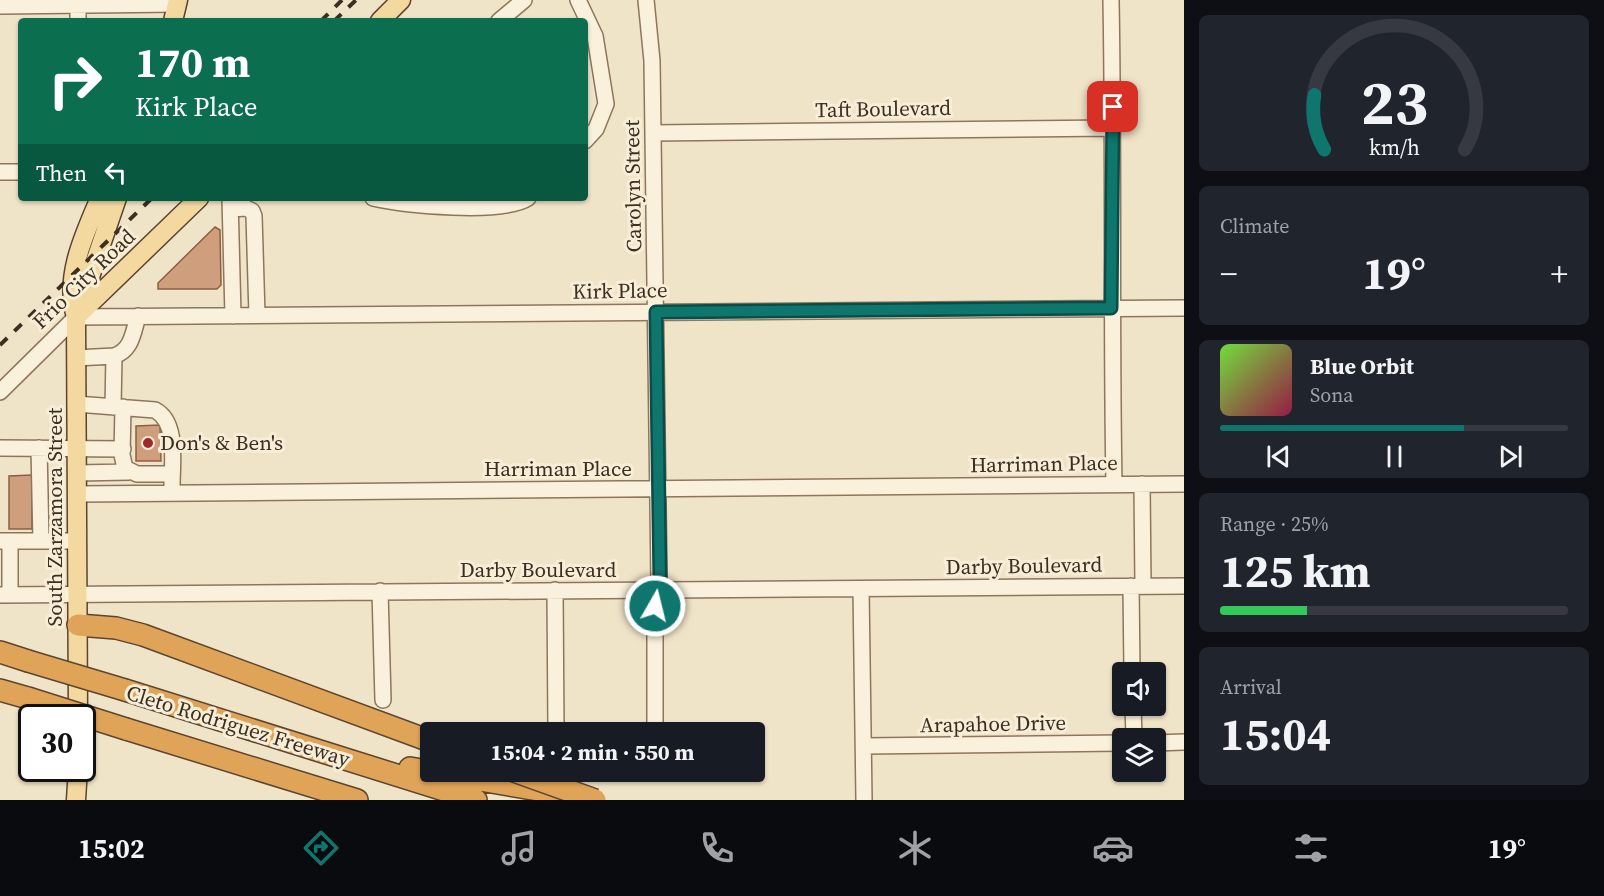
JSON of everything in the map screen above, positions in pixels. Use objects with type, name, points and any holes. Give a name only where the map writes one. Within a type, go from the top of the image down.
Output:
[{"type":"highway","points":[[78,625],[116,628],[143,635],[420,737]]},
{"type":"highway","name":"Cleto Rodriguez Freeway","points":[[0,652],[476,800]]},
{"type":"highway","name":"Cleto Rodriguez Freeway","points":[[0,690],[357,800]]},
{"type":"highway","points":[[327,753],[595,800]]},
{"type":"highway","points":[[275,776],[328,800]]},
{"type":"highway","points":[[545,782],[595,800]]},
{"type":"main road","points":[[383,18],[401,0]]},
{"type":"main road","name":"South Zarzamora Street","points":[[78,704],[76,317],[71,301],[73,274],[88,223],[99,201]]},
{"type":"main road","name":"South Zarzamora Street","points":[[76,317],[116,201]]},
{"type":"main road","name":"Frio City Road","points":[[76,317],[196,201]]},
{"type":"main road","points":[[76,800],[77,782]]},
{"type":"street","points":[[503,18],[524,0]]},
{"type":"street","points":[[578,0],[584,18]]},
{"type":"street","name":"Carolyn Street","points":[[646,0],[652,61],[656,312],[658,592],[655,606],[655,722]]},
{"type":"street","points":[[1111,0],[1113,128],[1111,308],[1114,484]]},
{"type":"street","points":[[0,6],[78,2],[176,8]]},
{"type":"street","points":[[78,2],[78,18]]},
{"type":"street","points":[[588,28],[600,55],[606,104],[596,129],[588,138]]},
{"type":"street","name":"Taft Boulevard","points":[[653,133],[1113,128]]},
{"type":"street","points":[[0,172],[18,172]]},
{"type":"street","points":[[419,201],[497,206],[516,201]]},
{"type":"street","points":[[233,316],[230,204],[252,209],[256,315]]},
{"type":"street","name":"Kirk Place","points":[[76,317],[1184,306]]},
{"type":"street","points":[[76,358],[114,356],[123,353],[128,347],[138,316]]},
{"type":"street","name":"Frio City Road","points":[[0,392],[76,317]]},
{"type":"street","points":[[114,356],[123,461],[136,473],[143,493]]},
{"type":"street","points":[[76,404],[155,410],[168,421],[172,493]]},
{"type":"street","points":[[0,448],[123,449]]},
{"type":"street","points":[[39,448],[41,541]]},
{"type":"street","points":[[77,473],[171,474]]},
{"type":"street","points":[[1133,662],[1142,484]]},
{"type":"street","name":"Harriman Place","points":[[77,494],[1184,484]]},
{"type":"street","points":[[5,595],[5,542],[78,541]]},
{"type":"street","name":"Darby Boulevard","points":[[5,595],[555,590],[658,592],[1184,586]]},
{"type":"street","points":[[861,589],[864,800]]},
{"type":"street","points":[[555,590],[556,722]]},
{"type":"street","points":[[380,591],[383,700]]},
{"type":"street","points":[[1166,743],[1184,742]]},
{"type":"street","name":"Arapahoe Drive","points":[[864,746],[1112,743]]},
{"type":"building","points":[[215,227],[220,230],[221,285],[217,289],[158,289],[158,283]]},
{"type":"building","name":"Don's & Ben's","points":[[160,425],[161,461],[136,461],[136,426]]},
{"type":"building","points":[[32,475],[32,529],[9,529],[9,476]]},
{"type":"railway","points":[[324,18],[342,0]]},
{"type":"railway","points":[[337,18],[356,0]]},
{"type":"railway","points":[[0,345],[149,201]]},
{"type":"place","name":"Don's & Ben's","points":[[148,443]]},
{"type":"route","points":[[655,606],[660,580],[656,312],[1111,308],[1113,107]]}]
